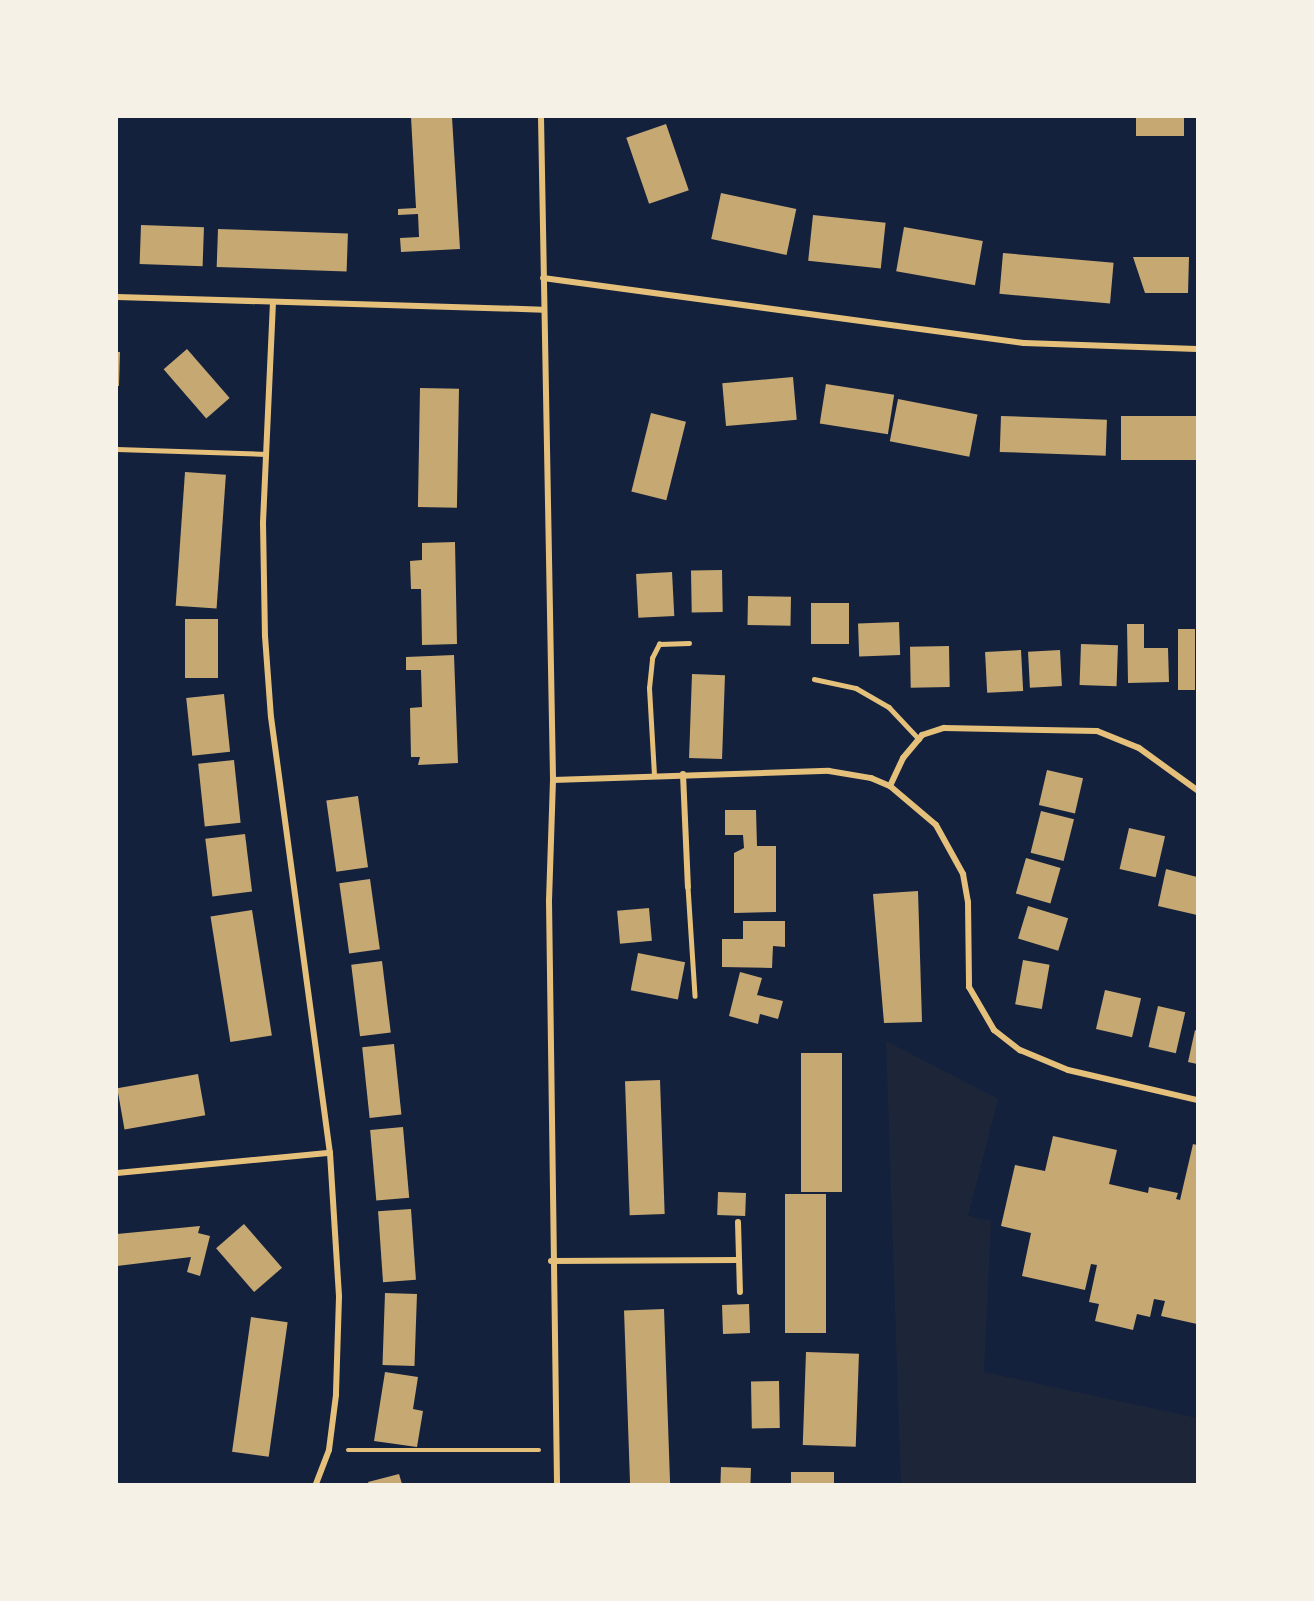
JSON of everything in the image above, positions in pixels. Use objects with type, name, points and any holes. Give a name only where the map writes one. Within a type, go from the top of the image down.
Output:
[{"type":"street","points":[[541,117],[553,780],[549,901],[552,1261],[557,1484]]},
{"type":"street","points":[[543,278],[1024,343],[1197,349]]},
{"type":"street","points":[[117,297],[543,310]]},
{"type":"street","points":[[273,302],[263,523],[271,717],[330,1153],[339,1297],[329,1450],[316,1484]]},
{"type":"street","points":[[890,786],[903,758],[919,739],[944,728],[1097,731],[1139,748],[1197,790]]},
{"type":"street","points":[[553,780],[829,771],[871,778],[890,786],[936,825],[963,874],[968,902],[969,987],[994,1030],[1020,1050],[1068,1070],[1197,1100]]},
{"type":"street","points":[[683,774],[688,887]]},
{"type":"street","points":[[117,1173],[330,1153]]},
{"type":"street","points":[[738,1222],[740,1292]]},
{"type":"street","points":[[552,1261],[739,1260]]},
{"type":"lane","points":[[117,449],[266,454]]},
{"type":"lane","points":[[654,775],[649,688],[652,658],[659,644],[688,643]]},
{"type":"lane","points":[[814,679],[856,688],[890,707],[919,739]]},
{"type":"lane","points":[[688,887],[695,996]]},
{"type":"path","points":[[329,1450],[557,1450]]},
{"type":"shaded area","points":[[886,1041],[998,1099],[968,1216],[991,1221],[984,1372],[1197,1418],[1197,1484],[901,1484]]},
{"type":"building","points":[[411,117],[452,117],[460,249],[401,252],[400,238],[419,237],[418,214],[398,215],[398,209],[416,208]]},
{"type":"building","points":[[1136,117],[1184,117],[1184,136],[1136,136]]},
{"type":"building","points":[[666,124],[689,190],[649,204],[626,138]]},
{"type":"building","points":[[721,193],[796,209],[787,255],[711,239]]},
{"type":"building","points":[[813,215],[886,223],[881,268],[808,261]]},
{"type":"building","points":[[141,225],[204,227],[203,266],[140,264]]},
{"type":"building","points":[[904,227],[983,241],[975,285],[896,271]]},
{"type":"building","points":[[218,229],[348,234],[347,272],[217,267]]},
{"type":"building","points":[[1003,253],[1114,263],[1110,304],[999,294]]},
{"type":"building","points":[[1133,257],[1189,257],[1188,293],[1145,293]]},
{"type":"building","points":[[187,349],[230,398],[206,418],[164,369]]},
{"type":"building","points":[[117,352],[120,352],[119,386],[117,386]]},
{"type":"building","points":[[793,377],[797,420],[726,426],[722,383]]},
{"type":"building","points":[[826,384],[894,395],[888,434],[820,424]]},
{"type":"building","points":[[420,388],[459,389],[457,508],[418,507]]},
{"type":"building","points":[[898,399],[978,414],[969,457],[890,441]]},
{"type":"building","points":[[651,413],[686,422],[666,500],[631,492]]},
{"type":"building","points":[[1001,416],[1107,420],[1106,456],[1000,452]]},
{"type":"building","points":[[1121,416],[1197,416],[1197,460],[1121,460]]},
{"type":"building","points":[[185,472],[226,475],[217,609],[176,606]]},
{"type":"building","points":[[455,542],[457,644],[422,645],[421,589],[411,589],[410,561],[422,560],[422,543]]},
{"type":"building","points":[[722,570],[723,612],[692,613],[691,571]]},
{"type":"building","points":[[672,572],[674,616],[638,618],[636,574]]},
{"type":"building","points":[[748,596],[791,597],[790,626],[747,625]]},
{"type":"building","points":[[811,603],[849,603],[849,644],[811,644]]},
{"type":"building","points":[[185,619],[218,619],[218,678],[185,678]]},
{"type":"building","points":[[899,622],[900,655],[859,656],[858,623]]},
{"type":"building","points":[[1127,624],[1144,624],[1144,648],[1168,648],[1169,682],[1128,683]]},
{"type":"building","points":[[1178,629],[1195,629],[1195,690],[1178,690]]},
{"type":"building","points":[[1081,644],[1118,645],[1117,686],[1080,685]]},
{"type":"building","points":[[949,646],[950,687],[911,688],[910,647]]},
{"type":"building","points":[[1021,650],[1023,691],[987,693],[985,652]]},
{"type":"building","points":[[1060,650],[1062,686],[1030,688],[1028,652]]},
{"type":"building","points":[[454,655],[458,763],[418,765],[420,757],[411,757],[410,708],[422,707],[421,670],[406,670],[406,657]]},
{"type":"building","points":[[692,674],[725,675],[722,759],[689,758]]},
{"type":"building","points":[[224,694],[230,752],[192,756],[186,698]]},
{"type":"building","points":[[234,760],[241,823],[205,826],[198,764]]},
{"type":"building","points":[[1047,770],[1083,778],[1075,813],[1039,805]]},
{"type":"building","points":[[358,796],[368,867],[336,872],[326,800]]},
{"type":"building","points":[[725,810],[756,810],[757,846],[776,846],[776,912],[734,913],[734,853],[744,848],[743,835],[725,835]]},
{"type":"building","points":[[1041,811],[1074,819],[1064,861],[1031,853]]},
{"type":"building","points":[[1129,828],[1165,836],[1156,877],[1120,869]]},
{"type":"building","points":[[245,834],[252,892],[212,896],[205,839]]},
{"type":"building","points":[[1026,858],[1061,868],[1050,903],[1016,894]]},
{"type":"building","points":[[1166,869],[1197,877],[1197,915],[1158,906]]},
{"type":"building","points":[[370,879],[380,949],[349,954],[339,883]]},
{"type":"building","points":[[918,891],[922,1022],[884,1023],[873,894]]},
{"type":"building","points":[[1028,906],[1068,918],[1058,951],[1018,939]]},
{"type":"building","points":[[649,908],[652,941],[620,944],[617,911]]},
{"type":"building","points":[[252,910],[272,1035],[230,1042],[211,917]]},
{"type":"building","points":[[743,921],[785,921],[785,947],[773,946],[772,968],[722,967],[722,939],[743,939]]},
{"type":"building","points":[[638,953],[685,962],[678,999],[631,990]]},
{"type":"building","points":[[1023,960],[1050,965],[1042,1009],[1015,1004]]},
{"type":"building","points":[[382,961],[391,1032],[360,1036],[351,965]]},
{"type":"building","points":[[740,972],[762,978],[757,995],[783,1001],[778,1019],[760,1014],[758,1024],[729,1016]]},
{"type":"building","points":[[1105,990],[1141,998],[1132,1037],[1096,1029]]},
{"type":"building","points":[[1158,1006],[1185,1012],[1176,1053],[1149,1047]]},
{"type":"building","points":[[1195,1030],[1197,1031],[1197,1064],[1188,1062]]},
{"type":"building","points":[[394,1044],[401,1115],[370,1118],[362,1047]]},
{"type":"building","points":[[801,1053],[842,1053],[842,1192],[801,1192]]},
{"type":"building","points":[[198,1074],[205,1115],[125,1130],[117,1088]]},
{"type":"building","points":[[660,1080],[665,1214],[630,1215],[625,1081]]},
{"type":"building","points":[[403,1127],[409,1198],[376,1201],[370,1130]]},
{"type":"building","points":[[1053,1136],[1117,1150],[1109,1184],[1148,1193],[1149,1187],[1178,1193],[1176,1199],[1180,1200],[1193,1144],[1197,1145],[1197,1324],[1161,1316],[1165,1301],[1154,1299],[1150,1317],[1137,1314],[1133,1330],[1095,1321],[1099,1304],[1089,1302],[1097,1265],[1091,1264],[1085,1290],[1022,1276],[1031,1233],[1001,1226],[1015,1165],[1045,1171]]},
{"type":"building","points":[[718,1192],[746,1193],[745,1216],[717,1215]]},
{"type":"building","points":[[785,1194],[826,1194],[826,1333],[785,1333]]},
{"type":"building","points":[[411,1209],[416,1280],[383,1282],[378,1211]]},
{"type":"building","points":[[244,1224],[282,1268],[254,1292],[216,1248]]},
{"type":"building","points":[[200,1226],[198,1233],[210,1236],[200,1276],[187,1272],[191,1257],[117,1266],[117,1234]]},
{"type":"building","points":[[385,1293],[417,1294],[414,1366],[382,1365]]},
{"type":"building","points":[[749,1304],[750,1333],[723,1334],[722,1305]]},
{"type":"building","points":[[664,1309],[670,1484],[630,1484],[624,1310]]},
{"type":"building","points":[[251,1317],[288,1322],[269,1457],[232,1452]]},
{"type":"building","points":[[806,1352],[859,1354],[856,1447],[803,1445]]},
{"type":"building","points":[[385,1372],[418,1377],[413,1409],[423,1411],[417,1447],[374,1441]]},
{"type":"building","points":[[751,1381],[779,1381],[780,1428],[752,1428]]},
{"type":"building","points":[[721,1467],[751,1468],[750,1484],[720,1484]]},
{"type":"building","points":[[791,1472],[834,1472],[834,1484],[791,1484]]},
{"type":"building","points":[[399,1474],[402,1484],[369,1484],[368,1482]]}]
